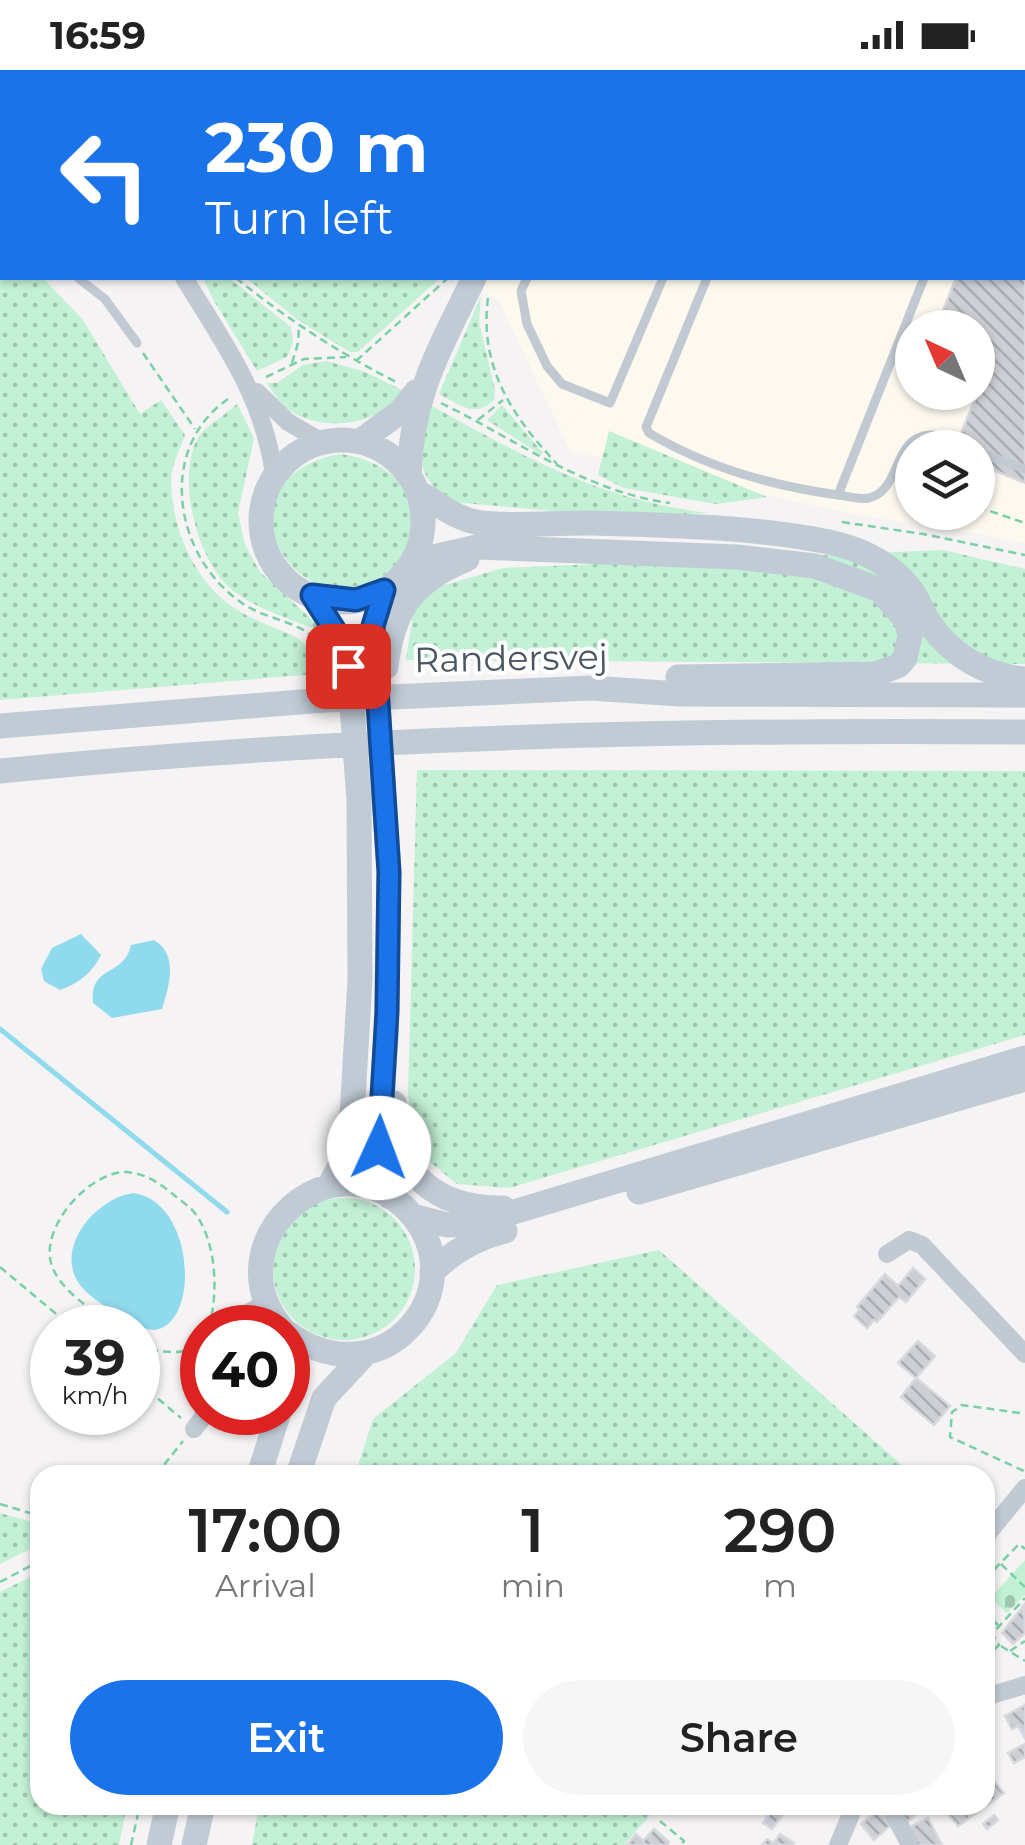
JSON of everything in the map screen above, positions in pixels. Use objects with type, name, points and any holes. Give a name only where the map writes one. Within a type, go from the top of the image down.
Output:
[{"type":"main road","points":[[482,283],[422,389],[413,418],[414,484],[425,515],[422,539],[412,562],[384,590],[356,600],[312,595],[292,586],[277,572],[264,550],[259,528],[262,501],[274,474],[296,456],[324,443],[358,442],[391,458],[414,484],[446,510],[480,522],[597,523],[742,532],[855,549],[873,556],[894,572],[958,654],[993,674],[1025,679]]},
{"type":"main road","points":[[358,442],[400,412],[422,389]]},
{"type":"main road","points":[[412,562],[477,547],[737,557],[815,566],[880,590],[906,620],[910,636],[905,658],[898,666],[875,674],[680,677],[590,688]]},
{"type":"main road","points":[[390,1197],[379,1148],[386,1039],[389,640],[399,612],[426,581],[456,564],[521,550]]},
{"type":"main road","points":[[384,590],[373,626],[391,703]]},
{"type":"main road","points":[[312,595],[341,640],[348,666],[359,800],[360,980],[351,1132],[346,1154],[329,1186]]},
{"type":"main road","name":"Randersvej","points":[[0,726],[325,700],[391,703],[590,688],[680,694],[1025,694]]},
{"type":"main road","points":[[0,772],[405,742],[821,730],[1025,732]]},
{"type":"main road","points":[[386,1039],[395,1080],[393,1114],[400,1152],[415,1175],[432,1191],[455,1203],[482,1208],[526,1207]]},
{"type":"main road","points":[[266,1303],[260,1278],[270,1230],[306,1194],[329,1186],[350,1184],[370,1188],[390,1197],[413,1216],[447,1226],[474,1224],[1025,1058]]},
{"type":"main road","points":[[432,1272],[475,1240],[1025,1079]]},
{"type":"main road","points":[[301,1465],[324,1398],[365,1354],[402,1336],[418,1318],[428,1296],[430,1252],[413,1216]]},
{"type":"main road","points":[[310,1348],[331,1355],[365,1354]]},
{"type":"main road","points":[[262,1465],[272,1435]]},
{"type":"main road","points":[[158,1845],[166,1815]]},
{"type":"main road","points":[[194,1845],[201,1815]]},
{"type":"street","points":[[185,280],[257,379],[272,409],[324,443]]},
{"type":"street","points":[[257,379],[274,474]]},
{"type":"street","points":[[887,1254],[902,1242],[916,1240],[1025,1354]]},
{"type":"street","points":[[995,1525],[1025,1488]]},
{"type":"street","points":[[995,1694],[1025,1685]]},
{"type":"street","points":[[838,1845],[851,1815]]},
{"type":"street","points":[[894,1815],[910,1845]]},
{"type":"lane","points":[[81,280],[105,299],[137,343]]},
{"type":"lane","points":[[526,280],[521,291],[527,324],[547,366],[562,384],[610,403],[662,280]]},
{"type":"lane","points":[[706,280],[646,427],[648,434],[769,484],[865,499],[878,494],[895,467]]},
{"type":"lane","points":[[838,495],[923,280]]},
{"type":"lane","points":[[995,459],[1025,470]]},
{"type":"path","points":[[239,280],[298,326],[356,362],[422,389],[558,465],[620,492],[682,504]]},
{"type":"path","points":[[356,362],[446,280]]},
{"type":"path","points":[[482,283],[488,350],[504,398],[529,434],[558,465]]},
{"type":"path","points":[[292,363],[298,326]]},
{"type":"path","points":[[137,343],[195,430]]},
{"type":"path","points":[[257,379],[316,357],[348,357]]},
{"type":"path","points":[[477,420],[504,398]]},
{"type":"path","points":[[228,399],[195,430],[185,459],[182,493],[187,529],[200,560],[241,603],[307,631],[315,639]]},
{"type":"path","points":[[995,513],[1025,523]]},
{"type":"path","points":[[829,521],[923,534],[1025,556]]},
{"type":"path","points":[[89,1305],[60,1280],[51,1262],[50,1238],[61,1214],[97,1181],[126,1172],[158,1181],[196,1215],[213,1261],[214,1305]]},
{"type":"path","points":[[0,1267],[45,1305]]},
{"type":"path","points":[[160,1400],[180,1416]]},
{"type":"path","points":[[1020,1413],[962,1405],[952,1412],[950,1438],[1025,1471]]},
{"type":"path","points":[[164,1465],[188,1435]]},
{"type":"path","points":[[0,1504],[30,1513]]},
{"type":"path","points":[[995,1569],[1019,1544],[1025,1549]]},
{"type":"path","points":[[1000,1564],[1025,1588]]},
{"type":"path","points":[[0,1582],[30,1567]]},
{"type":"path","points":[[995,1631],[1025,1598]]},
{"type":"path","points":[[995,1622],[1000,1626]]},
{"type":"path","points":[[995,1639],[1025,1661]]},
{"type":"path","points":[[1010,1651],[1025,1641]]},
{"type":"path","points":[[995,1649],[999,1645]]},
{"type":"path","points":[[1020,1657],[1025,1653]]},
{"type":"path","points":[[131,1845],[138,1815]]},
{"type":"path","points":[[660,1821],[684,1841],[681,1845]]},
{"type":"shaded area","points":[[452,280],[1025,280],[1025,544],[954,530],[995,530],[995,430],[895,430],[895,521],[570,451],[498,299]]},
{"type":"green space","points":[[0,280],[45,280],[83,320],[140,414],[161,400],[185,435],[171,475],[173,500],[183,540],[202,576],[230,605],[301,641],[328,673],[0,700]]},
{"type":"green space","points":[[204,280],[232,280],[291,327],[293,343],[287,357],[257,371]]},
{"type":"green space","points":[[248,280],[438,280],[358,352],[350,352],[299,321]]},
{"type":"green space","points":[[481,296],[479,322],[495,390],[494,400],[474,409],[439,394]]},
{"type":"green space","points":[[326,361],[363,371],[402,390],[394,402],[369,418],[337,423],[294,413],[267,383],[277,383],[303,365]]},
{"type":"green space","points":[[237,404],[254,438],[238,513],[245,545],[260,572],[321,628],[282,617],[240,596],[219,576],[201,542],[190,502],[194,446],[207,428]]},
{"type":"green space","points":[[502,405],[543,453],[541,455],[487,420]]},
{"type":"green space","points":[[432,406],[533,459],[598,487],[669,507],[709,513],[624,517],[451,502],[430,482],[420,458],[421,433]]},
{"type":"green space","points":[[609,431],[767,497],[716,504],[624,488],[598,475]]},
{"type":"green space","points":[[340,454],[375,464],[389,473],[409,497],[413,513],[413,530],[398,563],[375,580],[342,588],[313,582],[291,565],[276,541],[272,515],[280,489],[302,467]]},
{"type":"green space","points":[[943,550],[1025,569],[1025,664],[406,660],[414,607],[438,587],[503,568]]},
{"type":"green space","points":[[417,770],[1025,771],[1025,1035],[509,1188],[457,1184],[416,1151],[408,1093]]},
{"type":"green space","points":[[330,1200],[358,1200],[383,1210],[403,1230],[413,1255],[413,1283],[403,1308],[383,1328],[358,1338],[330,1338],[310,1330],[310,1305],[284,1305],[275,1283],[275,1255],[285,1230],[305,1210]]},
{"type":"green space","points":[[659,1250],[902,1465],[358,1465],[373,1419],[456,1353],[497,1285]]},
{"type":"green space","points":[[0,1513],[30,1521],[30,1549],[0,1564]]},
{"type":"green space","points":[[1025,1560],[1025,1595],[1007,1613],[995,1602],[995,1593]]},
{"type":"green space","points":[[30,1577],[30,1815],[125,1815],[119,1845],[0,1845],[0,1592]]},
{"type":"green space","points":[[257,1815],[650,1815],[624,1845],[252,1845]]},
{"type":"water","points":[[81,934],[101,955],[93,967],[79,981],[60,990],[44,981],[41,969],[52,948]]},
{"type":"water","points":[[154,940],[162,946],[169,962],[162,1009],[112,1018],[93,1003],[96,982],[122,962],[131,945]]},
{"type":"water","points":[[134,1193],[155,1202],[170,1218],[180,1240],[184,1288],[179,1308],[169,1323],[160,1327],[160,1305],[104,1305],[82,1287],[72,1268],[72,1253],[84,1225],[94,1213],[120,1196]]},
{"type":"building","points":[[955,280],[1025,280],[1025,483],[995,471],[995,430],[962,430],[971,410],[995,410],[995,310],[943,310]]},
{"type":"building","points":[[913,1268],[925,1279],[906,1302],[899,1297],[867,1328],[854,1316],[885,1274],[898,1286]]},
{"type":"building","points":[[918,1341],[935,1356],[916,1378],[898,1363]]},
{"type":"building","points":[[916,1378],[950,1406],[934,1425],[901,1397]]},
{"type":"building","points":[[1024,1605],[1025,1633],[1013,1644],[1002,1633]]},
{"type":"building","points":[[1025,1705],[1025,1738],[1018,1726],[1012,1729],[1005,1716]]},
{"type":"building","points":[[1025,1744],[1025,1757],[1014,1763],[1008,1753]]},
{"type":"building","points":[[995,1782],[1004,1793],[995,1799]]},
{"type":"building","points":[[768,1815],[782,1815],[772,1829],[763,1823]]},
{"type":"building","points":[[872,1815],[882,1815],[891,1825],[874,1840],[861,1824]]},
{"type":"building","points":[[948,1815],[973,1815],[958,1826]]},
{"type":"building","points":[[994,1815],[998,1820],[987,1829],[983,1824]]},
{"type":"building","points":[[928,1818],[942,1845],[916,1845],[907,1828]]},
{"type":"building","points":[[654,1829],[669,1842],[667,1845],[627,1845],[636,1834],[643,1841]]},
{"type":"building","points":[[780,1834],[794,1843],[762,1845],[767,1839],[774,1843]]},
{"type":"waterway","points":[[0,1029],[227,1212]]},
{"type":"route","points":[[348,666],[341,640],[312,595],[356,600],[384,590],[373,626],[389,872],[389,957],[379,1148]]}]
